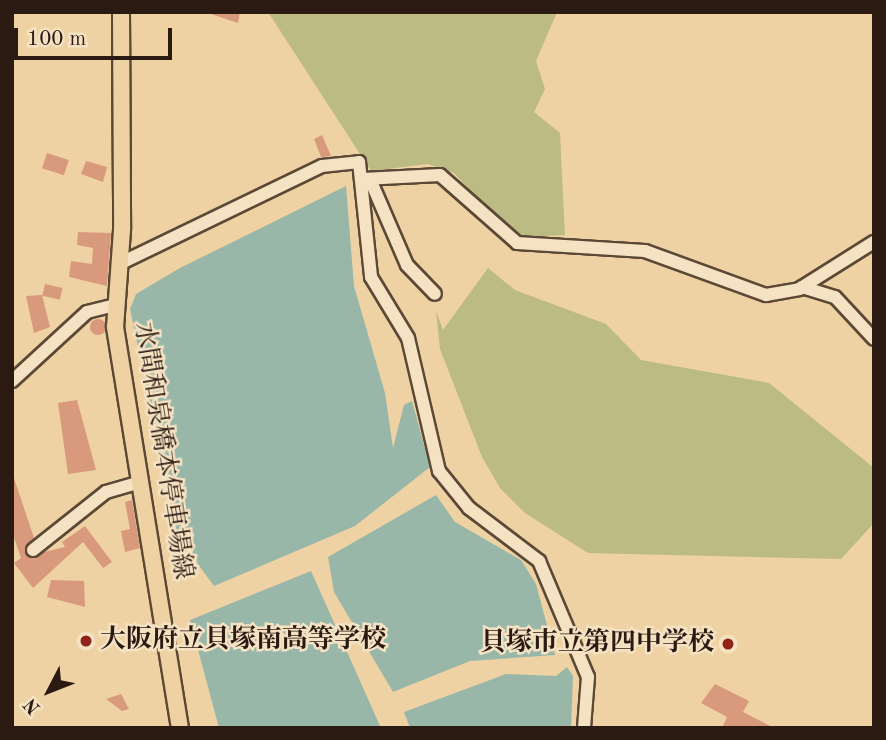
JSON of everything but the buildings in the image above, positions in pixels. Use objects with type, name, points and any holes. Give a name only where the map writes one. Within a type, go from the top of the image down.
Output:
[{"type":"main road","name":"水間和泉橋本停車場線","points":[[121,12],[119,264],[116,305],[140,482],[180,728]]},
{"type":"street","points":[[119,264],[322,166],[359,162],[407,265],[435,294]]},
{"type":"street","points":[[368,182],[440,175],[517,243],[645,251],[746,292],[784,294],[802,287],[874,242]]},
{"type":"street","points":[[368,182],[371,277],[408,338],[439,471],[469,508],[539,561],[588,677],[584,728]]},
{"type":"street","points":[[802,287],[835,298],[874,339]]},
{"type":"street","points":[[12,381],[87,312],[116,305]]},
{"type":"street","points":[[33,550],[106,492],[140,482]]},
{"type":"green space","points":[[268,12],[557,12],[536,61],[545,89],[534,112],[560,133],[565,235],[523,237],[499,222],[454,173],[428,164],[371,171]]},
{"type":"green space","points":[[488,268],[515,290],[606,324],[641,360],[769,383],[874,468],[874,523],[841,559],[588,553],[525,513],[500,488],[482,457],[440,349],[436,311],[443,330]]},
{"type":"shaded area","points":[[346,186],[354,286],[385,393],[393,448],[404,405],[412,401],[430,467],[355,526],[214,586],[178,537],[130,309],[136,294],[180,268]]},
{"type":"shaded area","points":[[436,495],[455,522],[521,560],[536,584],[555,655],[470,661],[393,692],[334,592],[328,557]]},
{"type":"shaded area","points":[[311,571],[381,728],[219,728],[190,620]]},
{"type":"shaded area","points":[[567,667],[573,676],[571,728],[410,728],[404,712],[506,674],[556,676]]},
{"type":"place","name":"大阪府立貝塚南高等学校","points":[[86,641]]},
{"type":"place","name":"貝塚市立第四中学校","points":[[728,644]]}]
